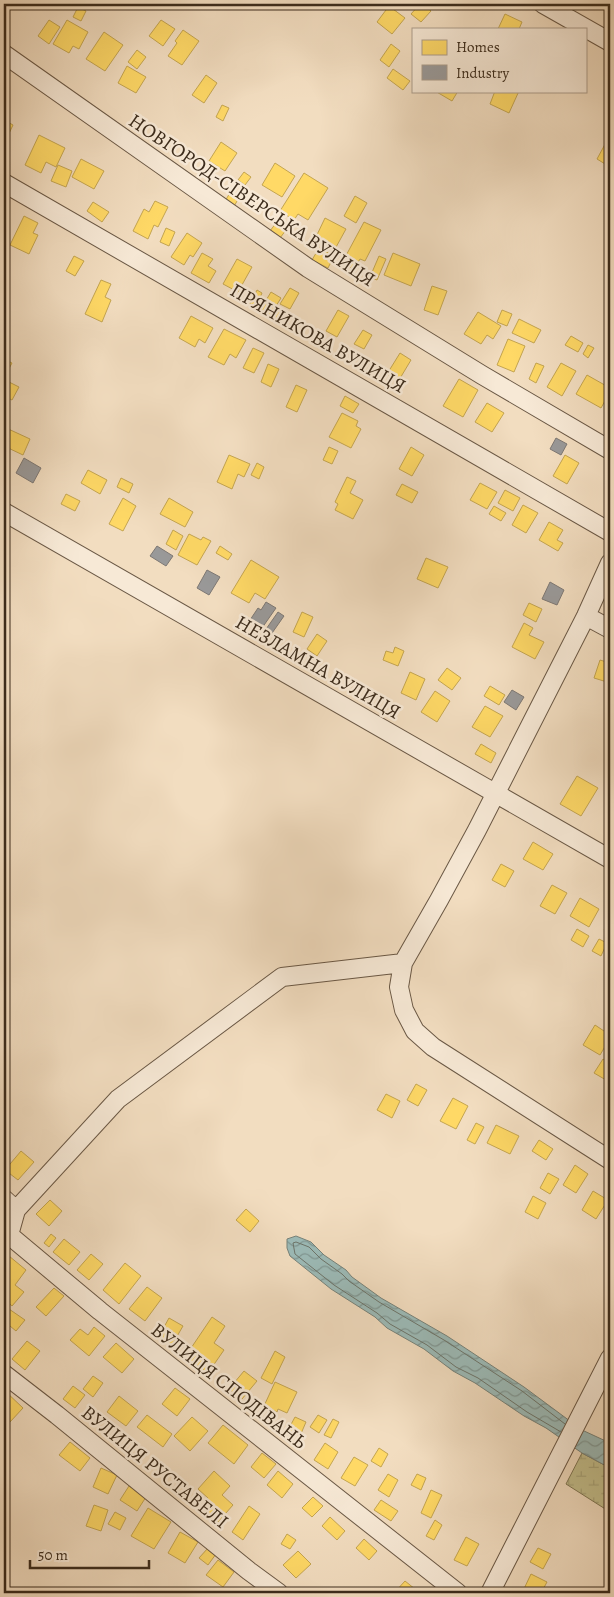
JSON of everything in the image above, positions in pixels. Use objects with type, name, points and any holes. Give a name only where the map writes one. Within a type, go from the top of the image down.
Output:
[{"type":"street","points":[[543,4],[585,28]]},
{"type":"street","points":[[586,28],[610,42]]},
{"type":"street","name":"НОВГОРОД-СІВЕРСЬКА ВУЛИЦЯ","points":[[4,54],[308,268],[610,450]]},
{"type":"street","name":"ПРЯНИКОВА ВУЛИЦЯ","points":[[4,183],[610,532]]},
{"type":"street","name":"НЕЗЛАМНА ВУЛИЦЯ","points":[[4,512],[610,860]]},
{"type":"street","points":[[610,563],[586,616],[440,900],[403,964],[399,987],[404,1010],[415,1031],[433,1047],[610,1160]]},
{"type":"street","points":[[586,616],[610,629]]},
{"type":"street","points":[[10,1204],[118,1099],[282,978],[403,964]]},
{"type":"street","name":"ВУЛИЦЯ СПОДІВАНЬ","points":[[10,1204],[6,1238],[458,1593]]},
{"type":"street","points":[[490,1593],[610,1358]]},
{"type":"street","name":"ВУЛИЦЯ РУСТАВЕЛІ","points":[[4,1374],[279,1593]]},
{"type":"green space","points":[[582,1453],[610,1468],[610,1512],[566,1484]]},
{"type":"water","points":[[296,1236],[311,1242],[324,1255],[381,1298],[447,1336],[524,1387],[582,1430],[610,1443],[610,1468],[582,1453],[546,1428],[453,1371],[424,1349],[387,1328],[375,1317],[331,1289],[290,1256],[287,1248],[287,1239]]},
{"type":"building: Homes","points":[[420,4],[423,4],[431,11],[421,22],[411,14]]},
{"type":"building: Homes","points":[[389,6],[405,18],[392,34],[377,22]]},
{"type":"building: Homes","points":[[78,7],[86,11],[81,21],[73,17]]},
{"type":"building: Homes","points":[[505,14],[522,22],[519,28],[498,28]]},
{"type":"building: Homes","points":[[49,20],[60,27],[49,44],[38,36]]},
{"type":"building: Homes","points":[[67,20],[88,32],[79,49],[73,46],[69,53],[53,44]]},
{"type":"building: Homes","points":[[161,20],[175,29],[163,46],[149,36]]},
{"type":"building: Homes","points":[[183,30],[199,41],[182,65],[168,56]]},
{"type":"building: Homes","points":[[104,32],[123,45],[105,71],[86,59]]},
{"type":"building: Homes","points":[[391,44],[400,51],[389,67],[380,60]]},
{"type":"building: Homes","points":[[137,50],[146,57],[137,69],[128,62]]},
{"type":"building: Homes","points":[[127,66],[146,77],[136,93],[118,83]]},
{"type":"building: Homes","points":[[393,69],[410,81],[403,90],[387,78]]},
{"type":"building: Homes","points":[[206,75],[217,83],[204,103],[192,95]]},
{"type":"building: Homes","points":[[437,92],[457,92],[452,101]]},
{"type":"building: Homes","points":[[495,92],[519,92],[509,113],[490,104]]},
{"type":"building: Homes","points":[[222,105],[229,108],[223,121],[216,117]]},
{"type":"building: Homes","points":[[4,120],[13,125],[4,144]]},
{"type":"building: Homes","points":[[39,135],[65,148],[56,167],[46,162],[41,173],[25,165]]},
{"type":"building: Homes","points":[[610,135],[610,167],[597,159]]},
{"type":"building: Homes","points":[[221,142],[237,153],[225,171],[209,161]]},
{"type":"building: Homes","points":[[81,159],[104,171],[94,189],[72,177]]},
{"type":"building: Homes","points":[[275,163],[295,176],[282,197],[262,185]]},
{"type":"building: Homes","points":[[58,165],[72,171],[66,187],[51,181]]},
{"type":"building: Homes","points":[[244,172],[251,177],[245,185],[238,180]]},
{"type":"building: Homes","points":[[304,173],[328,188],[308,220],[298,214],[294,220],[280,211]]},
{"type":"building: Homes","points":[[231,191],[240,196],[233,208],[224,203]]},
{"type":"building: Homes","points":[[355,196],[367,203],[356,223],[344,216]]},
{"type":"building: Homes","points":[[155,201],[168,207],[158,227],[154,225],[148,239],[133,231],[144,209],[149,212]]},
{"type":"building: Homes","points":[[93,202],[109,212],[102,222],[87,211]]},
{"type":"building: Homes","points":[[24,216],[38,223],[33,233],[38,235],[29,254],[10,245]]},
{"type":"building: Homes","points":[[325,218],[346,229],[335,249],[315,239]]},
{"type":"building: Homes","points":[[279,219],[289,226],[280,238],[270,231]]},
{"type":"building: Homes","points":[[364,222],[381,230],[365,261],[360,259],[354,269],[342,263]]},
{"type":"building: Homes","points":[[166,228],[175,232],[169,246],[160,242]]},
{"type":"building: Homes","points":[[187,233],[202,243],[193,257],[190,255],[184,265],[171,257]]},
{"type":"building: Homes","points":[[319,248],[334,256],[328,268],[312,260]]},
{"type":"building: Homes","points":[[202,253],[213,259],[208,266],[216,271],[209,283],[191,273]]},
{"type":"building: Homes","points":[[393,253],[420,264],[411,286],[384,275]]},
{"type":"building: Homes","points":[[74,256],[84,261],[75,276],[66,271]]},
{"type":"building: Homes","points":[[379,256],[386,259],[377,280],[370,277]]},
{"type":"building: Homes","points":[[237,259],[252,267],[238,292],[223,284]]},
{"type":"building: Homes","points":[[101,280],[111,284],[105,297],[111,300],[102,322],[85,314]]},
{"type":"building: Homes","points":[[432,286],[447,291],[438,315],[424,310]]},
{"type":"building: Homes","points":[[290,288],[299,293],[290,309],[280,304]]},
{"type":"building: Homes","points":[[257,290],[262,293],[256,307],[250,304]]},
{"type":"building: Homes","points":[[271,292],[281,298],[276,306],[288,313],[280,325],[259,312]]},
{"type":"building: Homes","points":[[338,310],[349,316],[337,337],[326,331]]},
{"type":"building: Homes","points":[[502,310],[512,314],[507,326],[497,322]]},
{"type":"building: Homes","points":[[478,312],[501,326],[493,339],[487,335],[481,344],[464,334]]},
{"type":"building: Homes","points":[[191,316],[213,328],[205,343],[199,339],[195,347],[179,338]]},
{"type":"building: Homes","points":[[519,319],[541,330],[534,343],[512,333]]},
{"type":"building: Homes","points":[[224,329],[246,340],[236,358],[230,354],[224,365],[208,357]]},
{"type":"building: Homes","points":[[363,330],[372,335],[364,349],[354,344]]},
{"type":"building: Homes","points":[[571,336],[583,343],[578,352],[565,345]]},
{"type":"building: Homes","points":[[508,339],[525,346],[514,372],[497,365]]},
{"type":"building: Homes","points":[[588,345],[594,348],[588,358],[583,354]]},
{"type":"building: Homes","points":[[253,348],[264,353],[254,373],[243,368]]},
{"type":"building: Homes","points":[[400,353],[411,360],[399,380],[387,374]]},
{"type":"building: Homes","points":[[4,359],[12,363],[4,378]]},
{"type":"building: Homes","points":[[536,363],[544,366],[536,383],[529,379]]},
{"type":"building: Homes","points":[[561,363],[576,371],[562,396],[547,387]]},
{"type":"building: Homes","points":[[268,364],[279,369],[271,387],[261,382]]},
{"type":"building: Homes","points":[[587,375],[610,388],[610,392],[601,408],[576,394]]},
{"type":"building: Homes","points":[[459,379],[478,390],[463,417],[443,406]]},
{"type":"building: Homes","points":[[9,382],[19,387],[12,400],[4,396]]},
{"type":"building: Homes","points":[[296,385],[307,390],[297,412],[286,407]]},
{"type":"building: Homes","points":[[345,396],[359,404],[353,413],[340,406]]},
{"type":"building: Homes","points":[[487,403],[504,413],[492,432],[475,422]]},
{"type":"building: Homes","points":[[342,413],[358,421],[356,426],[361,429],[351,448],[329,437]]},
{"type":"building: Homes","points":[[4,427],[30,439],[23,455],[4,446]]},
{"type":"building: Homes","points":[[329,447],[338,451],[332,464],[323,460]]},
{"type":"building: Homes","points":[[411,447],[424,455],[412,476],[399,469]]},
{"type":"building: Homes","points":[[229,455],[250,464],[244,477],[238,474],[232,489],[217,482]]},
{"type":"building: Homes","points":[[565,455],[579,463],[567,484],[553,476]]},
{"type":"building: Homes","points":[[257,463],[264,467],[259,479],[251,475]]},
{"type":"building: Homes","points":[[88,470],[107,480],[100,494],[81,483]]},
{"type":"building: Homes","points":[[347,477],[356,481],[350,493],[363,500],[353,519],[335,510],[338,504],[335,502]]},
{"type":"building: Homes","points":[[121,478],[133,484],[129,493],[117,487]]},
{"type":"building: Homes","points":[[480,483],[497,492],[487,509],[470,500]]},
{"type":"building: Homes","points":[[402,484],[418,492],[412,503],[396,495]]},
{"type":"building: Homes","points":[[505,490],[520,498],[513,511],[498,503]]},
{"type":"building: Homes","points":[[66,494],[80,501],[75,511],[61,504]]},
{"type":"building: Homes","points":[[123,498],[136,506],[123,531],[109,524]]},
{"type":"building: Homes","points":[[169,498],[193,512],[185,527],[160,514]]},
{"type":"building: Homes","points":[[523,505],[538,513],[526,533],[512,525]]},
{"type":"building: Homes","points":[[494,506],[506,513],[501,521],[489,514]]},
{"type":"building: Homes","points":[[549,522],[563,530],[557,540],[563,543],[558,551],[539,540]]},
{"type":"building: Homes","points":[[173,530],[183,536],[176,550],[166,544]]},
{"type":"building: Homes","points":[[189,534],[201,540],[203,537],[211,541],[197,565],[178,555]]},
{"type":"building: Homes","points":[[220,546],[232,554],[228,560],[216,553]]},
{"type":"building: Homes","points":[[426,558],[448,567],[438,588],[417,579]]},
{"type":"building: Homes","points":[[251,560],[279,577],[265,599],[255,593],[249,603],[231,593]]},
{"type":"building: Homes","points":[[529,603],[542,609],[536,622],[523,615]]},
{"type":"building: Homes","points":[[302,612],[313,617],[304,637],[293,632]]},
{"type":"building: Homes","points":[[524,623],[533,628],[529,635],[544,642],[535,659],[512,647]]},
{"type":"building: Homes","points":[[317,634],[327,641],[317,656],[307,649]]},
{"type":"building: Homes","points":[[395,647],[404,651],[398,666],[383,660],[386,651],[393,653]]},
{"type":"building: Homes","points":[[600,660],[610,663],[610,674],[607,682],[594,678]]},
{"type":"building: Homes","points":[[447,668],[461,678],[452,690],[438,680]]},
{"type":"building: Homes","points":[[410,672],[425,679],[416,700],[401,693]]},
{"type":"building: Homes","points":[[490,686],[505,695],[499,705],[484,696]]},
{"type":"building: Homes","points":[[435,691],[450,701],[437,722],[421,712]]},
{"type":"building: Homes","points":[[485,706],[503,716],[490,737],[472,727]]},
{"type":"building: Homes","points":[[481,744],[496,753],[491,763],[475,754]]},
{"type":"building: Homes","points":[[577,776],[598,788],[581,816],[560,804]]},
{"type":"building: Homes","points":[[533,842],[553,854],[543,870],[523,859]]},
{"type":"building: Homes","points":[[501,864],[514,871],[505,887],[492,880]]},
{"type":"building: Homes","points":[[552,885],[567,893],[555,914],[540,906]]},
{"type":"building: Homes","points":[[580,898],[599,909],[589,927],[570,916]]},
{"type":"building: Homes","points":[[610,921],[610,934],[604,930]]},
{"type":"building: Homes","points":[[577,929],[589,936],[583,947],[571,940]]},
{"type":"building: Homes","points":[[599,939],[607,943],[601,956],[592,951]]},
{"type":"building: Homes","points":[[595,1025],[610,1035],[600,1055],[583,1045]]},
{"type":"building: Homes","points":[[603,1059],[610,1064],[610,1073],[606,1080],[594,1073]]},
{"type":"building: Homes","points":[[416,1084],[427,1090],[418,1106],[407,1100]]},
{"type":"building: Homes","points":[[386,1094],[400,1101],[392,1118],[377,1110]]},
{"type":"building: Homes","points":[[453,1098],[468,1106],[456,1129],[440,1121]]},
{"type":"building: Homes","points":[[476,1123],[484,1127],[475,1144],[467,1140]]},
{"type":"building: Homes","points":[[496,1125],[519,1136],[510,1154],[487,1143]]},
{"type":"building: Homes","points":[[539,1140],[553,1149],[546,1160],[532,1151]]},
{"type":"building: Homes","points":[[21,1151],[34,1162],[18,1180],[5,1170]]},
{"type":"building: Homes","points":[[575,1165],[588,1174],[576,1193],[563,1185]]},
{"type":"building: Homes","points":[[548,1173],[559,1179],[550,1194],[540,1188]]},
{"type":"building: Homes","points":[[593,1191],[608,1200],[596,1219],[582,1210]]},
{"type":"building: Homes","points":[[533,1196],[546,1203],[538,1219],[525,1212]]},
{"type":"building: Homes","points":[[50,1200],[62,1211],[49,1226],[36,1214]]},
{"type":"building: Homes","points":[[246,1209],[259,1221],[250,1232],[236,1220]]},
{"type":"building: Homes","points":[[51,1234],[56,1238],[49,1247],[44,1243]]},
{"type":"building: Homes","points":[[64,1239],[80,1252],[69,1265],[53,1252]]},
{"type":"building: Homes","points":[[91,1254],[103,1264],[89,1280],[77,1270]]},
{"type":"building: Homes","points":[[9,1256],[26,1270],[15,1285],[24,1292],[12,1306],[4,1299],[4,1263]]},
{"type":"building: Homes","points":[[125,1263],[141,1276],[119,1304],[103,1290]]},
{"type":"building: Homes","points":[[147,1287],[162,1298],[145,1321],[129,1309]]},
{"type":"building: Homes","points":[[54,1288],[64,1296],[46,1316],[36,1307]]},
{"type":"building: Homes","points":[[9,1309],[25,1320],[16,1331],[4,1321],[4,1316]]},
{"type":"building: Homes","points":[[212,1317],[225,1326],[214,1343],[224,1350],[208,1373],[185,1357]]},
{"type":"building: Homes","points":[[169,1318],[183,1326],[172,1345],[158,1338]]},
{"type":"building: Homes","points":[[94,1327],[105,1336],[89,1356],[70,1340],[80,1329],[88,1335]]},
{"type":"building: Homes","points":[[27,1341],[40,1351],[25,1370],[12,1359]]},
{"type":"building: Homes","points":[[116,1343],[134,1359],[122,1373],[103,1357]]},
{"type":"building: Homes","points":[[275,1351],[285,1357],[272,1384],[261,1378]]},
{"type":"building: Homes","points":[[244,1371],[257,1381],[242,1399],[229,1389]]},
{"type":"building: Homes","points":[[93,1376],[103,1383],[93,1397],[83,1389]]},
{"type":"building: Homes","points":[[275,1382],[297,1392],[287,1413],[278,1409],[277,1412],[264,1406]]},
{"type":"building: Homes","points":[[73,1386],[85,1395],[75,1408],[63,1399]]},
{"type":"building: Homes","points":[[175,1388],[190,1399],[177,1416],[162,1404]]},
{"type":"building: Homes","points":[[4,1390],[23,1408],[10,1422],[4,1417]]},
{"type":"building: Homes","points":[[119,1396],[138,1411],[126,1426],[107,1412]]},
{"type":"building: Homes","points":[[147,1415],[172,1434],[163,1447],[137,1427]]},
{"type":"building: Homes","points":[[318,1415],[327,1420],[319,1433],[310,1427]]},
{"type":"building: Homes","points":[[192,1417],[208,1431],[190,1451],[174,1436]]},
{"type":"building: Homes","points":[[295,1417],[306,1422],[300,1436],[288,1430]]},
{"type":"building: Homes","points":[[333,1419],[339,1422],[331,1438],[324,1435]]},
{"type":"building: Homes","points":[[223,1425],[248,1445],[234,1464],[208,1443]]},
{"type":"building: Homes","points":[[70,1442],[90,1458],[80,1471],[59,1455]]},
{"type":"building: Homes","points":[[325,1443],[338,1452],[328,1469],[314,1460]]},
{"type":"building: Homes","points":[[379,1448],[388,1454],[381,1467],[371,1461]]},
{"type":"building: Homes","points":[[262,1453],[276,1464],[264,1478],[251,1467]]},
{"type":"building: Homes","points":[[354,1457],[368,1465],[355,1486],[341,1478]]},
{"type":"building: Homes","points":[[101,1468],[117,1475],[108,1494],[93,1487]]},
{"type":"building: Homes","points":[[214,1471],[230,1486],[222,1495],[233,1505],[218,1522],[200,1506],[208,1498],[198,1489]]},
{"type":"building: Homes","points":[[278,1471],[293,1484],[282,1498],[267,1485]]},
{"type":"building: Homes","points":[[388,1474],[398,1480],[389,1497],[378,1490]]},
{"type":"building: Homes","points":[[417,1474],[426,1478],[421,1490],[411,1485]]},
{"type":"building: Homes","points":[[129,1486],[146,1497],[137,1511],[120,1500]]},
{"type":"building: Homes","points":[[431,1490],[442,1495],[431,1518],[421,1513]]},
{"type":"building: Homes","points":[[313,1497],[323,1506],[312,1517],[302,1508]]},
{"type":"building: Homes","points":[[381,1500],[398,1511],[391,1521],[374,1510]]},
{"type":"building: Homes","points":[[94,1505],[108,1510],[101,1531],[86,1526]]},
{"type":"building: Homes","points":[[249,1506],[260,1514],[243,1540],[232,1532]]},
{"type":"building: Homes","points":[[148,1508],[171,1522],[154,1549],[131,1536]]},
{"type":"building: Homes","points":[[115,1512],[126,1518],[120,1530],[108,1524]]},
{"type":"building: Homes","points":[[330,1517],[345,1531],[337,1540],[322,1526]]},
{"type":"building: Homes","points":[[435,1520],[442,1525],[434,1540],[426,1536]]},
{"type":"building: Homes","points":[[180,1532],[198,1542],[185,1563],[168,1553]]},
{"type":"building: Homes","points":[[287,1534],[296,1540],[290,1549],[281,1544]]},
{"type":"building: Homes","points":[[466,1537],[479,1544],[467,1566],[454,1560]]},
{"type":"building: Homes","points":[[364,1539],[377,1551],[369,1560],[356,1548]]},
{"type":"building: Homes","points":[[208,1548],[216,1554],[208,1565],[199,1558]]},
{"type":"building: Homes","points":[[538,1548],[551,1554],[543,1569],[530,1562]]},
{"type":"building: Homes","points":[[298,1551],[311,1564],[296,1578],[283,1565]]},
{"type":"building: Homes","points":[[218,1560],[234,1572],[223,1587],[206,1575]]},
{"type":"building: Homes","points":[[531,1574],[547,1582],[541,1593],[522,1593]]},
{"type":"building: Homes","points":[[405,1581],[420,1593],[394,1593]]},
{"type":"building: Industry","points":[[556,438],[567,444],[561,455],[550,449]]},
{"type":"building: Industry","points":[[24,458],[41,468],[33,483],[16,473]]},
{"type":"building: Industry","points":[[157,546],[173,556],[166,566],[150,556]]},
{"type":"building: Industry","points":[[207,570],[220,577],[209,595],[197,588]]},
{"type":"building: Industry","points":[[550,582],[564,590],[557,605],[542,599]]},
{"type":"building: Industry","points":[[266,602],[276,608],[262,628],[250,620],[258,608],[261,610]]},
{"type":"building: Industry","points":[[278,612],[284,616],[270,636],[264,632]]},
{"type":"building: Industry","points":[[512,690],[524,697],[516,710],[504,702]]}]
